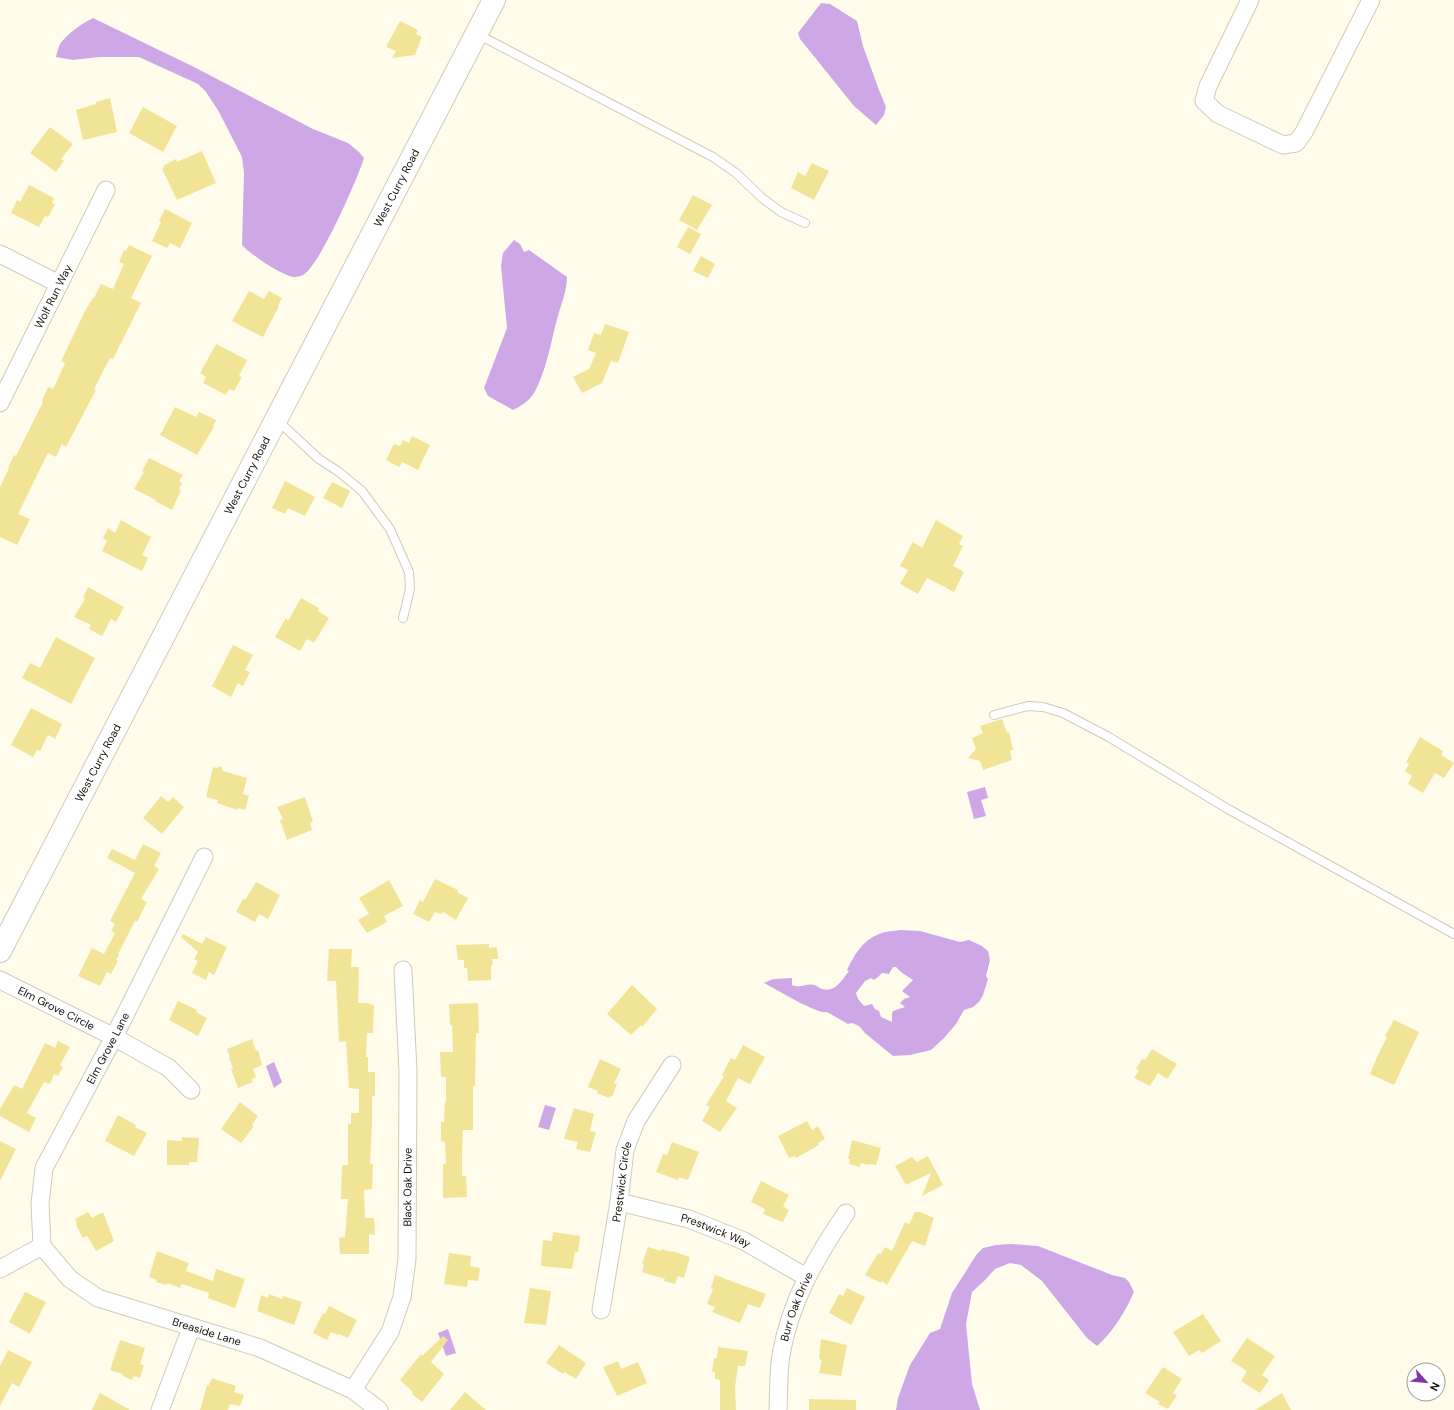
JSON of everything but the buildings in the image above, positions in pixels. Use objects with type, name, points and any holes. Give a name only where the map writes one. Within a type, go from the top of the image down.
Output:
[{"type":"street","name":"West Curry Road","points":[[0,951],[494,0]]},
{"type":"street","points":[[1250,0],[1208,86],[1204,101],[1218,114],[1283,144],[1296,143],[1304,132],[1371,0]]},
{"type":"street","name":"Wolf Run Way","points":[[0,403],[106,190]]},
{"type":"street","points":[[0,254],[60,284]]},
{"type":"street","name":"Elm Grove Lane","points":[[42,1246],[40,1204],[44,1168],[114,1037],[204,857]]},
{"type":"street","name":"Black Oak Drive","points":[[353,1390],[390,1332],[402,1297],[407,1259],[408,1071],[403,970]]},
{"type":"street","name":"Elm Grove Circle","points":[[0,980],[114,1037],[169,1068],[191,1090]]},
{"type":"street","name":"Prestwick Circle","points":[[601,1310],[619,1202],[625,1150],[636,1121],[672,1065]]},
{"type":"street","name":"Prestwick Way","points":[[619,1202],[689,1218],[744,1241],[806,1277]]},
{"type":"street","name":"Burr Oak Drive","points":[[778,1410],[781,1355],[790,1317],[806,1277],[846,1213]]},
{"type":"street","points":[[0,1269],[42,1246]]},
{"type":"street","name":"Breaside Lane","points":[[42,1246],[70,1279],[98,1298],[191,1328],[260,1348],[353,1390],[379,1410]]},
{"type":"street","points":[[160,1410],[191,1328]]},
{"type":"lane","points":[[476,34],[713,157],[736,173],[750,188],[774,207],[781,212],[805,223]]},
{"type":"lane","points":[[276,420],[319,459],[339,472],[362,491],[390,528],[409,572],[410,590],[403,618]]},
{"type":"lane","points":[[994,715],[1028,706],[1043,707],[1063,713],[1107,736],[1228,809],[1454,934]]},
{"type":"shaded area","points":[[821,3],[830,4],[857,21],[863,46],[886,107],[884,115],[876,125],[854,106],[800,39],[798,33]]},
{"type":"shaded area","points":[[93,18],[194,67],[313,129],[348,143],[364,158],[354,184],[328,240],[310,268],[303,275],[294,277],[282,273],[259,259],[242,245],[244,173],[242,157],[219,112],[206,92],[198,84],[139,57],[99,57],[73,60],[56,57],[60,44],[67,36],[79,26]]},
{"type":"shaded area","points":[[514,240],[520,244],[524,252],[529,250],[567,277],[567,282],[542,376],[532,396],[525,403],[513,410],[488,396],[484,388],[507,328],[501,266],[503,253]]},
{"type":"shaded area","points":[[985,787],[988,798],[981,800],[986,816],[974,819],[967,792]]},
{"type":"shaded area","points":[[901,930],[920,931],[960,942],[969,940],[982,946],[988,951],[990,960],[986,976],[988,979],[979,1002],[973,1007],[964,1010],[956,1024],[931,1050],[910,1055],[893,1056],[865,1033],[859,1026],[852,1023],[848,1024],[827,1012],[815,1010],[806,1006],[764,983],[773,979],[792,978],[792,985],[795,986],[816,985],[822,989],[831,989],[838,985],[844,978],[849,971],[847,970],[856,954],[868,940],[882,933]],"holes":[[[893,967],[896,967],[913,980],[902,991],[910,997],[904,999],[900,1003],[905,1007],[893,1011],[892,1022],[881,1017],[879,1011],[875,1009],[872,1004],[864,1006],[858,999],[856,993],[865,981],[871,978],[874,980],[882,973],[889,974]]]},
{"type":"shaded area","points":[[274,1062],[282,1082],[274,1088],[266,1066]]},
{"type":"shaded area","points":[[545,1105],[556,1108],[549,1130],[538,1127]]},
{"type":"shaded area","points":[[1011,1244],[1038,1246],[1112,1275],[1125,1278],[1129,1282],[1134,1292],[1118,1321],[1097,1346],[1087,1338],[1042,1281],[1021,1265],[1010,1263],[995,1269],[972,1292],[966,1324],[972,1384],[980,1410],[896,1410],[898,1398],[910,1365],[930,1333],[940,1329],[952,1293],[977,1254],[983,1248]]},
{"type":"shaded area","points":[[448,1329],[456,1353],[446,1356],[438,1333]]}]
